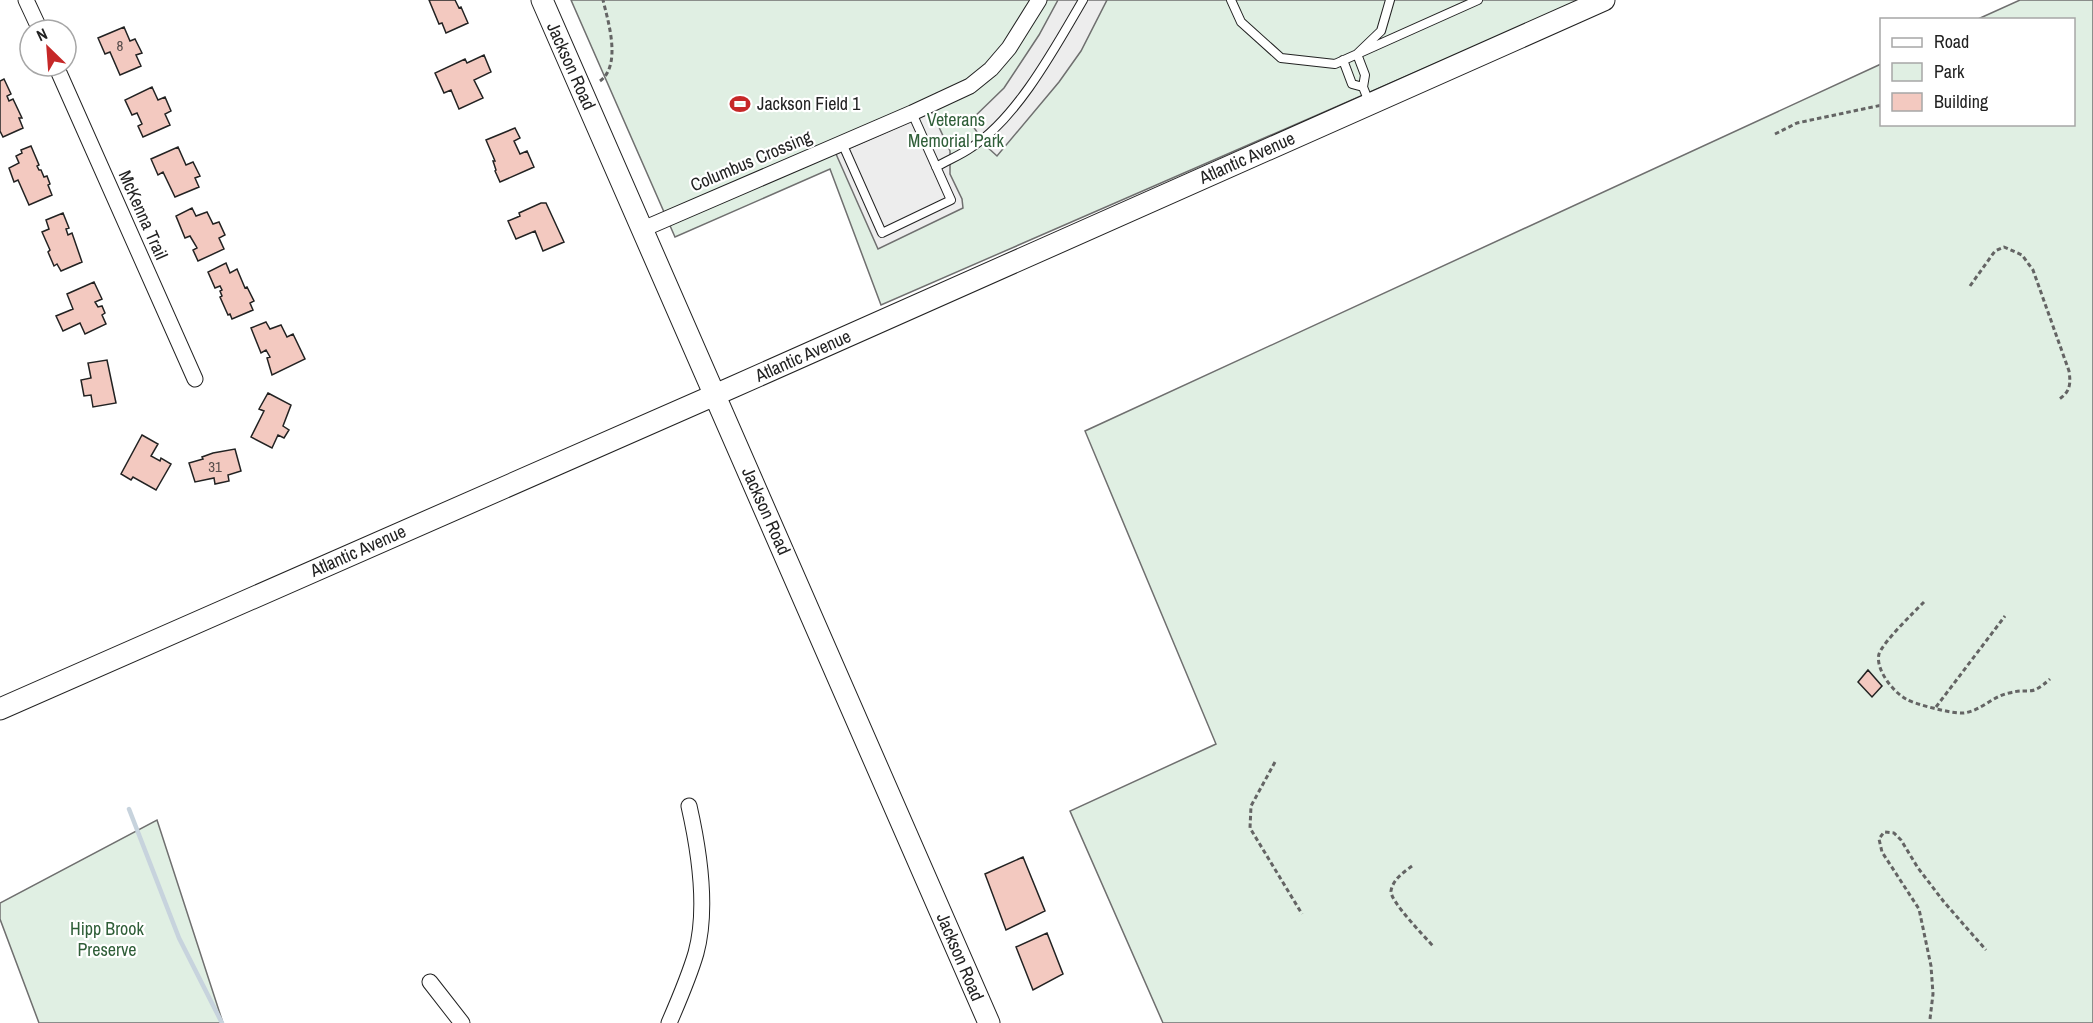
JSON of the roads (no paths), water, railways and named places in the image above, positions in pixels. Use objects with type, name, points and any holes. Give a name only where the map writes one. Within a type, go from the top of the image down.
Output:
[{"type":"main road","name":"Jackson Road","points":[[542,0],[989,1023]]},
{"type":"main road","name":"Atlantic Avenue","points":[[0,709],[714,395],[1366,95],[1604,0]]},
{"type":"street","points":[[26,0],[34,18]]},
{"type":"street","name":"Columbus Crossing","points":[[643,229],[912,113],[969,86],[991,69],[1010,48],[1039,0]]},
{"type":"street","name":"McKenna Trail","points":[[61,78],[195,379]]},
{"type":"street","points":[[669,1023],[696,952],[702,914],[696,835],[689,806]]},
{"type":"street","points":[[430,982],[462,1023]]},
{"type":"lane","points":[[936,167],[974,147],[1003,120],[1044,66],[1083,0]]},
{"type":"lane","points":[[1231,0],[1241,22],[1281,58],[1335,64],[1478,0]]},
{"type":"lane","points":[[1357,54],[1381,31],[1390,0]]},
{"type":"lane","points":[[1357,54],[1365,75],[1366,95]]},
{"type":"lane","points":[[1342,60],[1352,84],[1366,95]]},
{"type":"lane","points":[[842,143],[882,233],[951,200],[912,113]]},
{"type":"waterway","points":[[129,809],[179,938],[222,1023]]},
{"type":"place","name":"Jackson Field 1","points":[[740,104]]},
{"type":"park label","name":"Veterans Memorial Park","points":[[956,130]]},
{"type":"park label","name":"Hipp Brook Preserve","points":[[107,939]]}]
